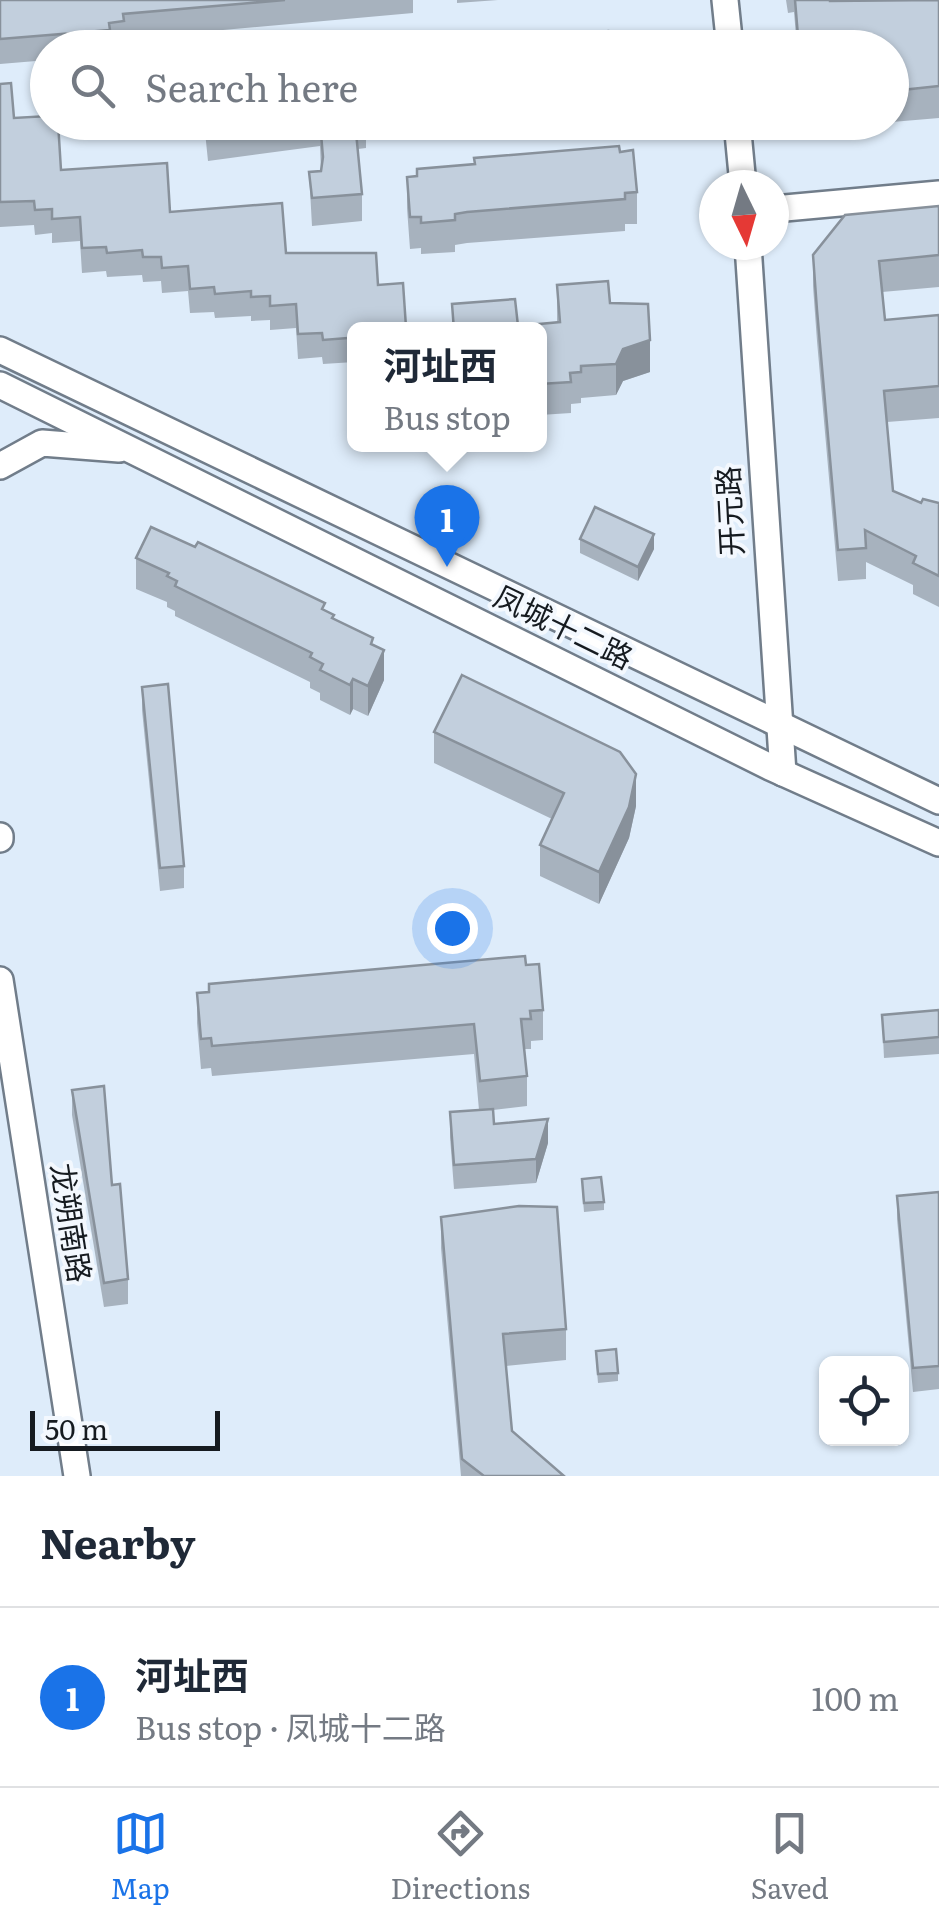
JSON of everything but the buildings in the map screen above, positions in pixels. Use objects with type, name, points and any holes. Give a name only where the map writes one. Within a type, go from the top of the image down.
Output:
[{"type":"street","points":[[725,0],[728,30]]},
{"type":"street","points":[[739,140],[742,170]]},
{"type":"street","points":[[789,208],[939,194]]},
{"type":"street","name":"开元路","points":[[749,260],[783,773]]},
{"type":"street","name":"凤城十二路","points":[[0,350],[939,802]]},
{"type":"street","name":"凤城十二路","points":[[0,385],[783,773],[939,844]]},
{"type":"street","points":[[0,466],[42,443],[132,450]]},
{"type":"street","name":"龙朔南路","points":[[0,980],[77,1476]]},
{"type":"place","name":"河址西","points":[[447,567]]}]
